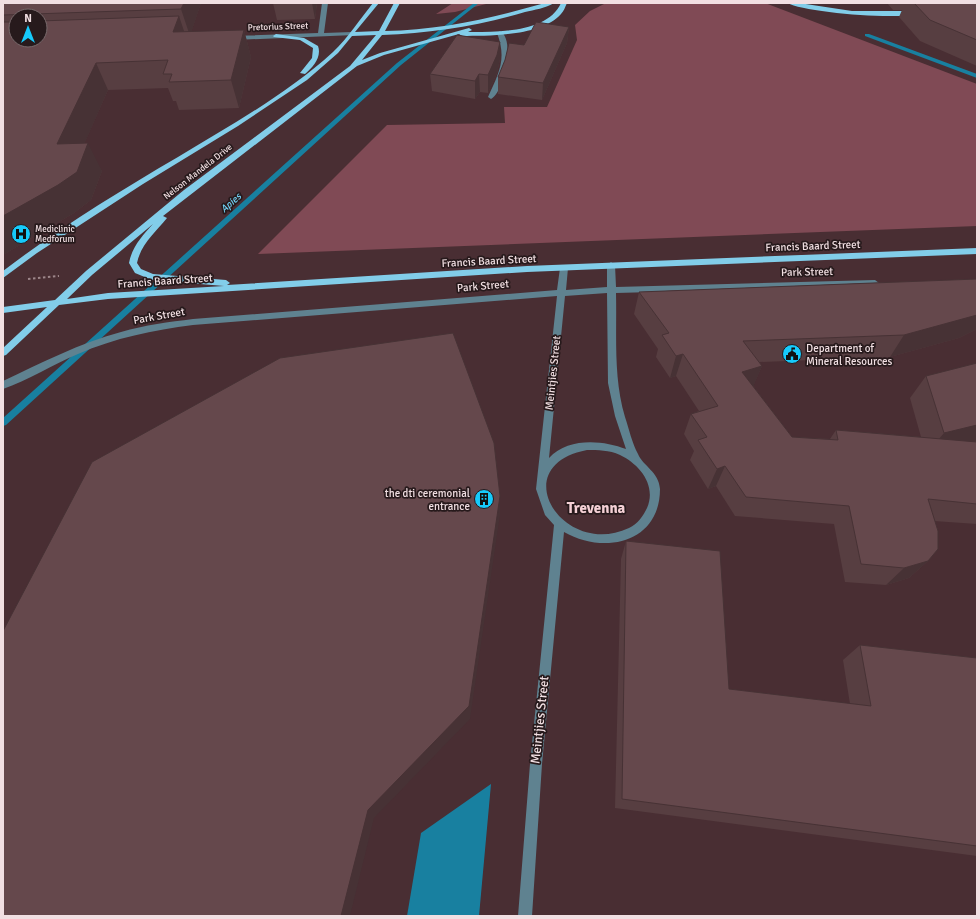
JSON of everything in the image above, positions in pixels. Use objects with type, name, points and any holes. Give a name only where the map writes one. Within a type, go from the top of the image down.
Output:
[{"type":"main road","name":"Nelson Mandela Drive","points":[[3,275],[34,252],[140,182],[236,125],[305,79],[327,60],[352,34],[376,3]]},
{"type":"main road","name":"Nelson Mandela Drive","points":[[3,353],[89,274],[187,192],[352,67],[366,54],[382,33],[397,3]]},
{"type":"main road","name":"Pretorius Street","points":[[352,34],[426,31],[484,22],[551,3]]},
{"type":"main road","points":[[456,34],[500,33],[540,24],[559,13],[564,3]]},
{"type":"main road","points":[[791,3],[833,12],[870,15],[923,13]]},
{"type":"main road","points":[[352,67],[403,48],[456,34],[502,18]]},
{"type":"main road","points":[[276,36],[304,39],[311,42],[316,47],[317,51],[312,64],[283,93]]},
{"type":"main road","points":[[187,192],[147,236],[134,255],[133,263],[138,272],[152,277],[258,286]]},
{"type":"main road","name":"Francis Baard Street","points":[[3,310],[108,296],[258,286],[610,265],[977,251]]},
{"type":"street","points":[[321,35],[325,3]]},
{"type":"street","points":[[491,97],[502,72],[506,57],[506,48],[500,33]]},
{"type":"street","name":"Pretorius Street","points":[[230,38],[352,34]]},
{"type":"street","points":[[610,265],[612,290],[613,383],[620,416],[634,458]]},
{"type":"street","name":"Meintjies Street","points":[[543,477],[564,268]]},
{"type":"street","name":"Park Street","points":[[3,385],[120,335],[161,326],[193,322],[612,290],[882,282]]},
{"type":"street","points":[[580,446],[608,446],[622,451],[634,458],[644,468],[651,478],[654,491],[654,503],[650,515],[642,525],[631,533],[617,538],[602,540],[579,535],[559,524],[550,514],[544,502],[541,489],[543,477],[548,466],[556,457],[567,450],[580,446]]},
{"type":"street","name":"Meintjies Street","points":[[525,916],[536,764],[559,524]]},
{"type":"path","points":[[26,279],[89,274]]},
{"type":"shaded area","points":[[453,3],[490,3],[455,12],[436,14]]},
{"type":"shaded area","points":[[606,3],[765,3],[977,84],[977,226],[258,254],[387,125],[505,123],[504,107],[547,107],[577,40],[575,25],[590,11]]},
{"type":"water","points":[[491,784],[479,916],[407,916],[421,833]]},
{"type":"building","points":[[3,3],[184,3],[181,9],[48,13],[48,8],[8,8],[8,15],[3,15]]},
{"type":"building","points":[[914,3],[977,3],[977,40],[930,20]]},
{"type":"building","points":[[179,16],[173,32],[244,30],[231,80],[169,82],[172,74],[163,74],[168,60],[96,63],[57,144],[88,143],[77,172],[58,185],[3,216],[3,22],[8,22],[8,48],[48,48],[48,21]]},
{"type":"building","points":[[536,22],[569,27],[543,83],[498,77],[505,60],[509,43],[524,45]]},
{"type":"building","points":[[457,35],[500,42],[497,55],[488,75],[479,74],[475,81],[430,74]]},
{"type":"building","points":[[977,279],[977,315],[904,335],[743,341],[762,366],[742,372],[792,437],[838,440],[836,430],[977,442],[977,504],[928,499],[938,531],[938,549],[928,561],[904,568],[861,564],[849,506],[746,497],[725,466],[717,469],[698,440],[707,437],[691,414],[718,406],[683,354],[676,356],[662,335],[669,333],[639,292]]},
{"type":"building","points":[[453,333],[494,443],[500,496],[469,706],[368,810],[341,916],[3,916],[3,631],[92,462],[280,358]]},
{"type":"building","points":[[977,363],[977,425],[944,433],[926,376]]},
{"type":"building","points":[[626,541],[720,551],[729,689],[871,706],[860,645],[977,658],[977,846],[622,799]]},
{"type":"waterway","name":"Apies","points":[[3,423],[399,64],[477,3]]},
{"type":"waterway","points":[[867,35],[977,76]]},
{"type":"place","name":"Mediclinic Medforum","points":[[21,234]]},
{"type":"place","name":"Department of Mineral Resources","points":[[792,354]]},
{"type":"place","name":"the dti ceremonial entrance","points":[[484,499]]},
{"type":"district","name":"Trevenna","points":[[596,508]]}]
